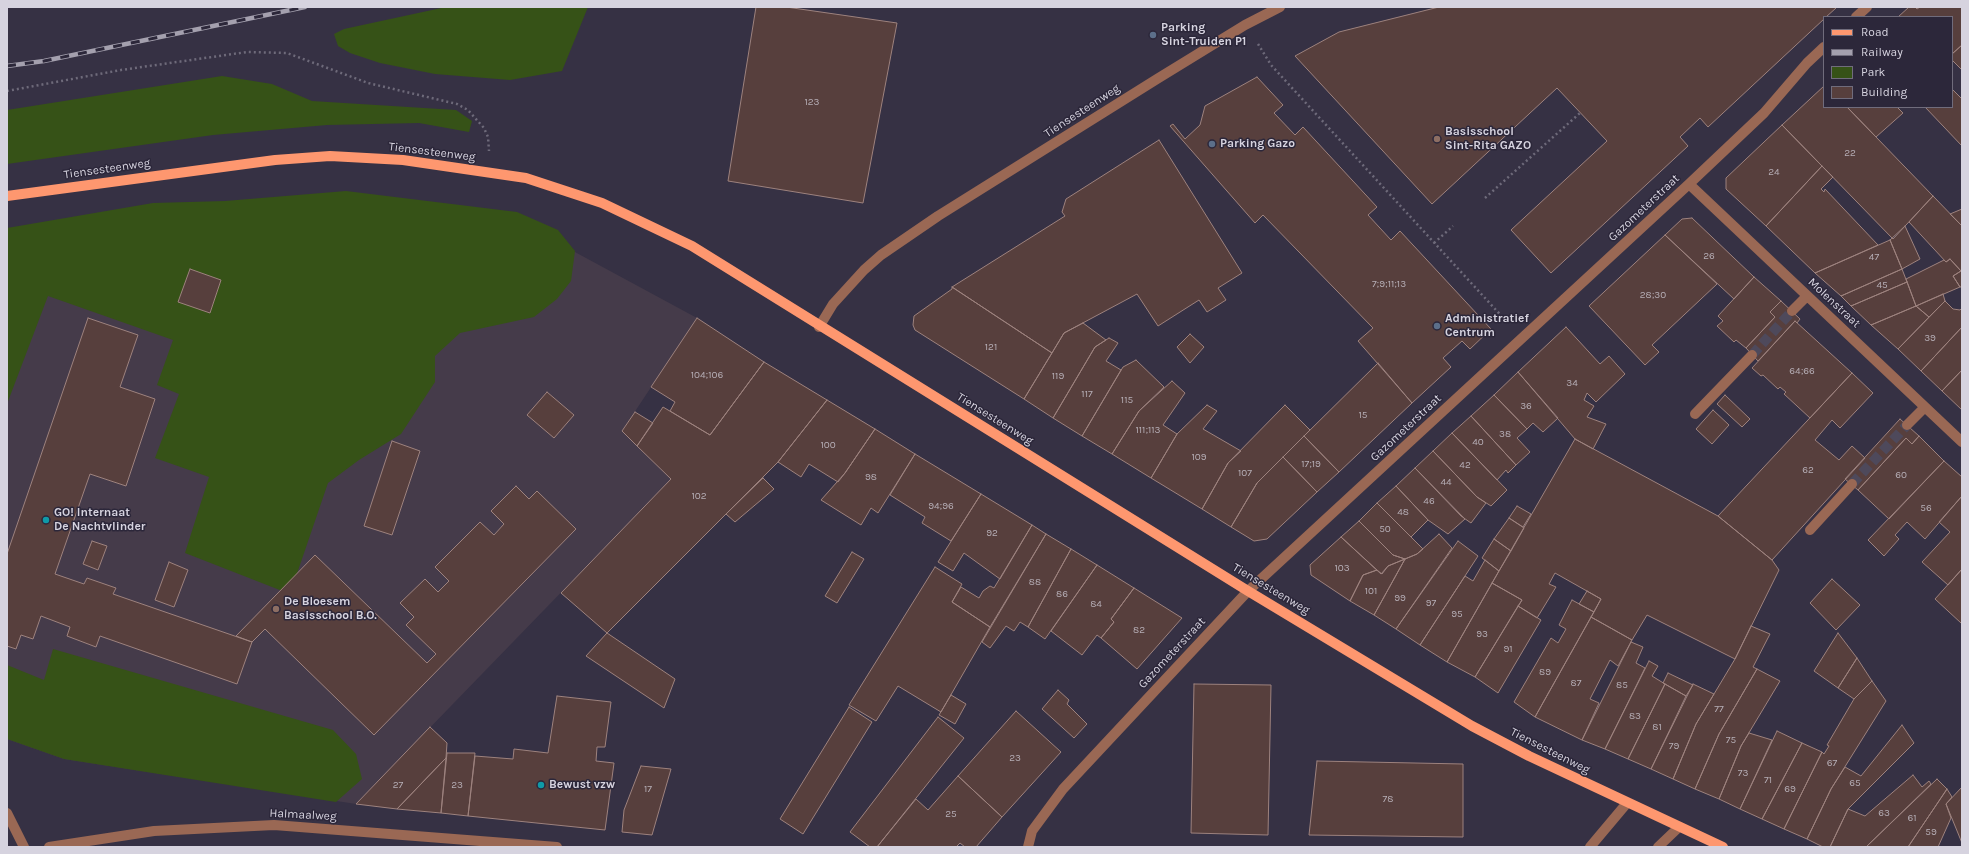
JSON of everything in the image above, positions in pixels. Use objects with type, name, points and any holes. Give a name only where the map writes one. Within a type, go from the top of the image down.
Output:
[{"type":"main road","name":"Tiensesteenweg","points":[[7,196],[275,160],[330,156],[403,160],[526,178],[602,203],[692,246],[820,327],[1248,591],[1472,726],[1529,756],[1723,847]]},
{"type":"street","name":"Tiensesteenweg","points":[[820,327],[833,304],[864,270],[881,255],[938,216],[1245,25],[1280,7]]},
{"type":"street","points":[[1857,16],[1866,7]]},
{"type":"street","name":"Gazometerstraat","points":[[1028,847],[1032,831],[1063,789],[1248,591],[1689,184],[1764,112],[1807,62],[1823,48]]},
{"type":"street","name":"Molenstraat","points":[[1689,184],[1962,442]]},
{"type":"street","points":[[1792,311],[1807,296]]},
{"type":"street","points":[[1695,414],[1752,355]]},
{"type":"street","points":[[1907,425],[1925,407]]},
{"type":"street","points":[[1810,530],[1852,484]]},
{"type":"street","points":[[1590,847],[1627,803]]},
{"type":"street","points":[[7,813],[24,847]]},
{"type":"street","name":"Halmaalweg","points":[[48,847],[154,831],[274,825],[557,847]]},
{"type":"street","points":[[1658,847],[1679,827]]},
{"type":"path","points":[[1245,25],[1271,66],[1522,338]]},
{"type":"path","points":[[7,91],[121,70],[247,52],[287,53],[368,83],[450,102],[468,110],[478,119],[488,138],[489,172]]},
{"type":"path","points":[[1485,198],[1580,113]]},
{"type":"path","points":[[1434,242],[1453,226]]},
{"type":"shaded area","name":"De Bloesem Basisschool B.O.","points":[[549,238],[697,318],[622,431],[671,479],[356,804],[64,759],[7,739],[7,282]]},
{"type":"green space","points":[[446,7],[588,7],[562,71],[510,80],[435,74],[380,63],[350,53],[338,46],[334,34],[344,29]]},
{"type":"green space","points":[[222,76],[272,84],[312,101],[456,110],[472,121],[469,132],[419,123],[327,125],[213,135],[7,164],[7,110]]},
{"type":"green space","points":[[346,191],[517,212],[558,230],[575,251],[571,281],[557,299],[534,317],[460,333],[435,356],[435,382],[401,434],[359,460],[328,483],[290,594],[185,553],[209,477],[155,458],[179,394],[157,385],[173,340],[48,296],[7,404],[7,228],[153,203],[225,201]]},
{"type":"green space","points":[[53,649],[333,730],[356,754],[362,779],[336,802],[64,759],[7,739],[7,665],[44,680]]},
{"type":"building","points":[[756,7],[786,7],[897,23],[863,203],[728,181]]},
{"type":"building","name":"Basisschool Sint-Rita GAZO","points":[[1439,7],[1836,7],[1827,16],[1823,16],[1823,20],[1708,127],[1700,118],[1680,137],[1688,146],[1551,273],[1511,230],[1607,141],[1557,88],[1432,204],[1295,56],[1339,32]]},
{"type":"building","points":[[1909,7],[1915,7],[1917,9],[1920,7],[1962,7],[1962,45],[1953,53],[1953,16],[1899,16]]},
{"type":"building","points":[[1962,45],[1961,69],[1953,61],[1953,53]]},
{"type":"building","points":[[1257,77],[1283,105],[1274,113],[1295,135],[1303,127],[1377,207],[1368,215],[1391,240],[1400,231],[1491,329],[1470,349],[1462,341],[1443,358],[1451,367],[1412,403],[1358,341],[1373,328],[1263,215],[1255,223],[1170,126],[1173,124],[1185,139],[1200,125],[1205,106]]},
{"type":"building","points":[[1823,87],[1823,108],[1848,108],[1933,196],[1893,239],[1782,125]]},
{"type":"building","points":[[1953,90],[1962,99],[1962,146],[1926,108],[1953,108]]},
{"type":"building","points":[[1848,108],[1898,108],[1903,113],[1876,137]]},
{"type":"building","points":[[1782,125],[1822,166],[1766,226],[1726,189],[1726,178]]},
{"type":"building","points":[[1159,140],[1242,273],[1218,288],[1226,300],[1207,312],[1199,300],[1158,326],[1137,294],[1064,333],[1052,353],[952,287],[1065,216],[1062,212],[1066,199]]},
{"type":"building","points":[[1822,166],[1833,177],[1821,189],[1824,192],[1825,189],[1878,245],[1815,273],[1766,226]]},
{"type":"building","points":[[1933,196],[1962,226],[1962,287],[1960,287],[1953,276],[1961,271],[1950,259],[1946,262],[1909,222]]},
{"type":"building","points":[[1962,209],[1962,226],[1950,214]]},
{"type":"building","points":[[1692,218],[1754,277],[1734,299],[1665,235],[1682,219]]},
{"type":"building","points":[[1905,226],[1920,259],[1902,269],[1890,240]]},
{"type":"building","points":[[1665,235],[1717,284],[1652,345],[1659,352],[1645,365],[1589,306]]},
{"type":"building","points":[[1890,240],[1902,269],[1841,296],[1815,273]]},
{"type":"building","points":[[1950,259],[1961,271],[1953,276],[1960,287],[1916,306],[1906,279],[1944,260],[1946,262]]},
{"type":"building","points":[[190,269],[221,280],[210,313],[178,302]]},
{"type":"building","points":[[1902,269],[1907,282],[1851,306],[1841,296]]},
{"type":"building","points":[[1754,277],[1781,301],[1770,312],[1775,317],[1746,348],[1736,340],[1734,342],[1717,326],[1723,321],[1718,316]]},
{"type":"building","points":[[1907,282],[1916,306],[1871,325],[1851,306]]},
{"type":"building","points":[[952,287],[1052,353],[1024,399],[915,330],[913,325],[914,316],[952,289]]},
{"type":"building","points":[[1943,294],[1945,301],[1929,317],[1916,306]]},
{"type":"building","points":[[1781,301],[1800,319],[1797,323],[1795,321],[1758,361],[1746,348],[1775,317],[1770,312]]},
{"type":"building","points":[[1945,301],[1953,309],[1960,310],[1962,308],[1962,327],[1921,371],[1898,349]]},
{"type":"building","points":[[1916,306],[1929,317],[1898,349],[1871,325]]},
{"type":"building","name":"GO! Internaat De Nachtvlinder","points":[[88,318],[138,335],[120,387],[155,399],[126,486],[90,474],[55,574],[84,584],[87,578],[116,588],[113,594],[252,642],[237,684],[100,636],[96,647],[67,636],[70,627],[41,616],[33,639],[21,635],[16,649],[7,646],[7,554]]},
{"type":"building","points":[[697,318],[764,362],[710,435],[670,411],[675,402],[651,387]]},
{"type":"building","points":[[1795,321],[1852,373],[1810,418],[1784,394],[1786,392],[1780,387],[1778,389],[1763,375],[1761,376],[1752,368]]},
{"type":"building","points":[[1083,323],[1106,340],[1095,347],[1053,418],[1024,399],[1064,333]]},
{"type":"building","points":[[1566,327],[1600,364],[1609,356],[1625,374],[1596,402],[1587,393],[1584,400],[1594,406],[1587,417],[1606,424],[1593,449],[1575,439],[1518,372]]},
{"type":"building","points":[[1962,327],[1962,370],[1942,391],[1921,371]]},
{"type":"building","points":[[1190,334],[1204,347],[1190,363],[1177,347]]},
{"type":"building","points":[[1109,338],[1118,343],[1106,361],[1121,370],[1082,436],[1053,418],[1095,347]]},
{"type":"building","points":[[1136,360],[1164,387],[1139,411],[1112,454],[1082,436],[1123,367]]},
{"type":"building","points":[[764,362],[827,400],[778,462],[607,633],[561,593],[671,479],[637,446],[663,407],[710,435]]},
{"type":"building","points":[[1378,363],[1412,403],[1339,472],[1304,436]]},
{"type":"building","points":[[1962,370],[1962,410],[1942,391]]},
{"type":"building","points":[[1518,372],[1558,418],[1543,432],[1533,423],[1527,429],[1494,395]]},
{"type":"building","points":[[1852,373],[1873,393],[1840,428],[1832,420],[1815,440],[1839,460],[1852,446],[1865,458],[1772,560],[1718,516]]},
{"type":"building","points":[[1172,381],[1185,393],[1163,425],[1177,434],[1151,478],[1112,454],[1139,411]]},
{"type":"building","points":[[547,392],[574,415],[554,438],[527,415]]},
{"type":"building","points":[[1494,395],[1527,429],[1517,438],[1530,452],[1516,465],[1471,416]]},
{"type":"building","points":[[1725,395],[1750,419],[1742,427],[1717,404]]},
{"type":"building","points":[[827,400],[875,429],[838,482],[809,464],[801,477],[778,462]]},
{"type":"building","points":[[1207,405],[1217,411],[1203,429],[1241,451],[1228,463],[1202,509],[1151,478],[1177,434]]},
{"type":"building","points":[[1285,405],[1310,430],[1257,483],[1231,527],[1202,509],[1228,463]]},
{"type":"building","points":[[1713,410],[1729,425],[1712,444],[1696,429]]},
{"type":"building","points":[[635,412],[653,423],[637,446],[622,431]]},
{"type":"building","points":[[1471,416],[1516,465],[1508,473],[1506,470],[1497,480],[1452,433]]},
{"type":"building","points":[[1900,419],[1919,436],[1912,444],[1906,438],[1858,490],[1845,479]]},
{"type":"building","points":[[875,429],[915,454],[878,513],[871,508],[861,525],[821,500],[845,473]]},
{"type":"building","points":[[1452,433],[1507,490],[1491,506],[1477,497],[1433,451]]},
{"type":"building","points":[[1304,436],[1339,472],[1317,492],[1283,457]]},
{"type":"building","points":[[1919,436],[1944,461],[1889,519],[1858,490],[1906,438],[1912,444]]},
{"type":"building","points":[[1575,439],[1718,516],[1772,560],[1779,570],[1735,659],[1647,615],[1632,640],[1591,617],[1601,599],[1555,573],[1549,584],[1556,587],[1537,618],[1518,606],[1522,600],[1492,583]]},
{"type":"building","points":[[392,441],[420,451],[392,535],[364,526]]},
{"type":"building","points":[[1433,451],[1477,497],[1486,503],[1471,523],[1461,516],[1415,468]]},
{"type":"building","points":[[915,454],[981,494],[951,541],[922,523],[925,517],[890,495]]},
{"type":"building","points":[[1283,457],[1317,492],[1267,539],[1254,541],[1231,527],[1257,483]]},
{"type":"building","points":[[1944,461],[1962,477],[1962,496],[1925,539],[1907,522],[1895,535],[1899,539],[1884,556],[1868,540]]},
{"type":"building","points":[[1415,468],[1465,519],[1448,534],[1428,520],[1396,486]]},
{"type":"building","points":[[763,478],[774,489],[735,522],[726,514]]},
{"type":"building","points":[[516,486],[529,499],[537,491],[576,529],[374,735],[265,629],[252,642],[236,636],[315,555],[427,663],[436,654],[406,625],[414,617],[400,603],[425,579],[438,592],[449,581],[435,567],[480,522],[494,535],[504,524],[491,511]]},
{"type":"building","points":[[1396,486],[1428,520],[1411,537],[1377,503]]},
{"type":"building","points":[[981,494],[1032,525],[1000,579],[964,553],[953,571],[938,562]]},
{"type":"building","points":[[1962,496],[1962,569],[1948,585],[1922,562],[1950,532],[1939,522]]},
{"type":"building","points":[[1377,503],[1423,549],[1417,554],[1405,559],[1393,555],[1359,521]]},
{"type":"building","points":[[1517,506],[1531,514],[1523,527],[1509,518]]},
{"type":"building","points":[[1509,518],[1524,528],[1511,551],[1494,539]]},
{"type":"building","points":[[1359,521],[1393,555],[1405,559],[1388,566],[1381,574],[1341,537]]},
{"type":"building","points":[[1032,525],[1046,534],[990,627],[952,602],[961,587],[979,598],[983,591],[990,586],[994,588]]},
{"type":"building","points":[[1046,534],[1071,549],[1028,627],[1020,622],[1014,631],[1006,626],[990,648],[982,642]]},
{"type":"building","points":[[1439,534],[1452,548],[1396,629],[1374,615],[1405,559],[1417,554]]},
{"type":"building","points":[[1341,537],[1377,570],[1363,575],[1350,601],[1311,575],[1310,565]]},
{"type":"building","points":[[1494,539],[1511,551],[1499,571],[1482,558]]},
{"type":"building","points":[[92,541],[107,546],[98,570],[83,564]]},
{"type":"building","points":[[1458,541],[1478,556],[1420,645],[1396,629]]},
{"type":"building","points":[[1071,549],[1097,565],[1045,639],[1028,627]]},
{"type":"building","points":[[852,552],[864,559],[837,603],[825,596]]},
{"type":"building","points":[[1405,559],[1374,615],[1350,601],[1363,575],[1377,570],[1382,574],[1388,566]]},
{"type":"building","points":[[1485,560],[1499,571],[1447,662],[1420,645],[1465,576],[1473,581]]},
{"type":"building","points":[[169,562],[188,570],[174,607],[155,600]]},
{"type":"building","points":[[1097,565],[1134,588],[1111,619],[1114,622],[1101,638],[1097,635],[1082,655],[1051,631]]},
{"type":"building","points":[[935,567],[962,584],[952,602],[990,627],[941,712],[898,686],[876,721],[849,705]]},
{"type":"building","points":[[1962,569],[1962,622],[1961,623],[1935,599]]},
{"type":"building","points":[[1832,579],[1860,605],[1836,630],[1810,603]]},
{"type":"building","points":[[1492,583],[1522,600],[1475,677],[1447,662]]},
{"type":"building","points":[[1134,588],[1182,618],[1137,669],[1101,638],[1114,622],[1111,619]]},
{"type":"building","points":[[1587,591],[1601,599],[1594,612],[1579,604]]},
{"type":"building","points":[[1572,600],[1594,612],[1535,717],[1514,702],[1551,638],[1558,643],[1566,629],[1559,625]]},
{"type":"building","points":[[1518,606],[1541,620],[1498,693],[1475,677]]},
{"type":"building","points":[[1591,617],[1632,640],[1618,666],[1610,660],[1590,699],[1599,703],[1582,740],[1535,717]]},
{"type":"building","points":[[1751,626],[1770,634],[1753,667],[1757,669],[1719,734],[1695,789],[1673,779],[1696,724],[1735,659]]},
{"type":"building","points":[[607,633],[675,679],[664,708],[586,656]]},
{"type":"building","points":[[1838,633],[1857,658],[1838,688],[1814,671]]},
{"type":"building","points":[[1631,642],[1643,647],[1636,663],[1645,668],[1605,749],[1582,740]]},
{"type":"building","points":[[1857,658],[1872,681],[1854,699],[1838,688]]},
{"type":"building","points":[[1649,661],[1658,666],[1652,676],[1665,684],[1628,759],[1605,749]]},
{"type":"building","points":[[1757,669],[1780,681],[1741,746],[1719,799],[1695,789],[1719,734]]},
{"type":"building","points":[[1668,673],[1693,685],[1686,696],[1663,683]]},
{"type":"building","points":[[1872,681],[1886,701],[1831,789],[1807,839],[1784,829],[1822,752],[1824,754],[1829,746],[1827,745],[1854,699]]},
{"type":"building","points":[[1194,684],[1271,685],[1268,835],[1191,833]]},
{"type":"building","points":[[1665,684],[1686,696],[1651,769],[1628,759]]},
{"type":"building","points":[[1693,684],[1714,694],[1696,724],[1673,779],[1651,769]]},
{"type":"building","points":[[1058,690],[1069,700],[1067,704],[1087,724],[1074,738],[1042,709]]},
{"type":"building","points":[[951,695],[966,704],[955,724],[939,715]]},
{"type":"building","name":"Bewust vzw","points":[[557,696],[611,702],[605,747],[597,747],[596,761],[614,763],[605,830],[468,816],[475,756],[513,759],[514,749],[548,753]]},
{"type":"building","points":[[849,707],[872,722],[803,834],[780,819]]},
{"type":"building","points":[[1016,711],[1061,752],[1002,817],[958,776]]},
{"type":"building","points":[[938,717],[964,738],[877,847],[870,847],[850,832]]},
{"type":"building","points":[[1902,725],[1914,743],[1848,809],[1830,847],[1823,847],[1807,839],[1831,789],[1845,767],[1861,776]]},
{"type":"building","points":[[430,727],[447,743],[446,758],[397,809],[356,804]]},
{"type":"building","points":[[1777,731],[1802,743],[1762,819],[1740,809]]},
{"type":"building","points":[[1749,733],[1772,740],[1740,809],[1719,799],[1741,746]]},
{"type":"building","points":[[1802,743],[1822,752],[1784,829],[1762,819]]},
{"type":"building","points":[[447,753],[475,753],[468,816],[441,813]]},
{"type":"building","points":[[446,758],[441,813],[397,809],[439,765]]},
{"type":"building","points":[[1317,761],[1463,764],[1463,837],[1309,835]]},
{"type":"building","points":[[641,766],[671,769],[652,835],[622,832],[624,810]]},
{"type":"building","points":[[1913,775],[1922,787],[1929,781],[1931,784],[1866,847],[1830,847],[1848,809],[1865,816]]},
{"type":"building","points":[[958,776],[1002,817],[976,847],[965,847],[960,843],[956,847],[877,847],[916,799],[928,810]]},
{"type":"building","points":[[1937,779],[1947,789],[1908,847],[1866,847]]},
{"type":"building","points":[[1962,787],[1962,843],[1946,804]]},
{"type":"building","points":[[1947,789],[1952,797],[1946,804],[1951,818],[1938,847],[1908,847]]},
{"type":"tunnel","points":[[1752,355],[1792,311]]},
{"type":"tunnel","points":[[1852,484],[1907,425]]},
{"type":"railway","points":[[7,66],[44,61],[305,7]]},
{"type":"place","name":"Parking Sint-Truiden P1","points":[[1153,35]]},
{"type":"place","name":"Basisschool Sint-Rita GAZO","points":[[1437,139]]},
{"type":"place","name":"Parking Gazo","points":[[1212,144]]},
{"type":"place","name":"Administratief Centrum","points":[[1437,326]]},
{"type":"place","name":"GO! Internaat De Nachtvlinder","points":[[46,520]]},
{"type":"place","name":"De Bloesem Basisschool B.O.","points":[[276,609]]},
{"type":"place","name":"Bewust vzw","points":[[541,785]]}]
